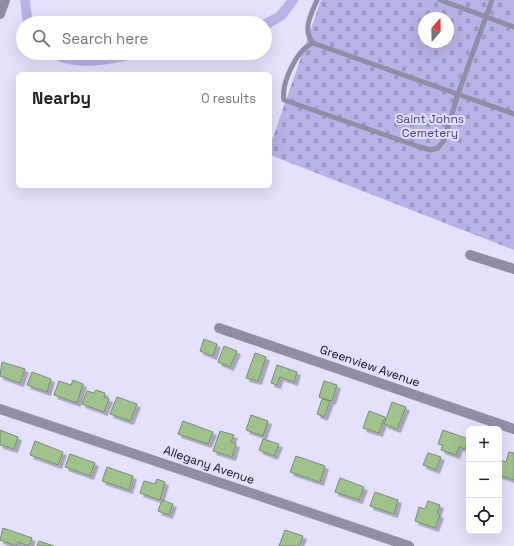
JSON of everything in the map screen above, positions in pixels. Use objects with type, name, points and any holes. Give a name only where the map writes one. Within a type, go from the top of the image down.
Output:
[{"type":"street","points":[[0,14],[5,0]]},
{"type":"street","points":[[470,255],[514,269]]},
{"type":"street","name":"Greenview Avenue","points":[[219,328],[514,429]]},
{"type":"street","name":"Allegany Avenue","points":[[0,409],[409,546]]},
{"type":"lane","points":[[317,0],[308,20],[307,32],[313,43],[514,114]]},
{"type":"lane","points":[[440,0],[514,27]]},
{"type":"lane","points":[[313,43],[300,53],[285,83],[283,92],[284,100],[431,150],[438,148],[444,140],[458,94],[492,0]]},
{"type":"green space","points":[[20,0],[30,0],[32,16],[22,16]]},
{"type":"green space","points":[[287,0],[299,0],[285,19],[272,27],[272,16],[270,16],[276,13]]},
{"type":"green space","name":"Saint Johns Cemetery","points":[[321,0],[514,0],[514,250],[272,156],[272,140]]},
{"type":"green space","points":[[57,60],[129,60],[101,65],[71,65]]},
{"type":"building","points":[[204,339],[217,344],[213,356],[200,351]]},
{"type":"building","points":[[224,346],[237,351],[230,367],[218,362]]},
{"type":"building","points":[[255,353],[266,357],[258,381],[246,378]]},
{"type":"building","points":[[2,362],[25,369],[20,383],[0,376]]},
{"type":"building","points":[[277,365],[297,372],[294,382],[280,377],[277,385],[271,383]]},
{"type":"building","points":[[32,372],[51,379],[47,392],[27,385]]},
{"type":"building","points":[[73,380],[83,384],[77,403],[54,395],[59,381],[71,385]]},
{"type":"building","points":[[324,381],[337,385],[332,401],[319,397]]},
{"type":"building","points":[[96,390],[105,393],[104,397],[109,399],[104,412],[82,404],[87,391],[94,393]]},
{"type":"building","points":[[117,397],[137,404],[130,421],[110,414]]},
{"type":"building","points":[[322,399],[330,401],[324,417],[317,414]]},
{"type":"building","points":[[392,402],[406,407],[397,429],[384,424]]},
{"type":"building","points":[[369,411],[385,417],[379,433],[363,428]]},
{"type":"building","points":[[251,415],[268,421],[263,436],[246,430]]},
{"type":"building","points":[[183,421],[213,432],[208,444],[178,434]]},
{"type":"building","points":[[0,430],[18,437],[14,449],[0,445]]},
{"type":"building","points":[[443,430],[466,438],[465,449],[459,447],[456,455],[441,450],[443,445],[438,444]]},
{"type":"building","points":[[220,431],[234,435],[231,442],[236,444],[232,457],[213,451]]},
{"type":"building","points":[[263,439],[279,444],[274,456],[259,450]]},
{"type":"building","points":[[35,441],[63,452],[58,465],[30,455]]},
{"type":"building","points":[[509,452],[514,453],[514,480],[502,476],[502,461],[506,462]]},
{"type":"building","points":[[428,453],[441,457],[436,470],[423,465]]},
{"type":"building","points":[[70,454],[95,463],[90,476],[65,467]]},
{"type":"building","points":[[296,456],[325,466],[320,482],[290,472]]},
{"type":"building","points":[[107,467],[133,476],[129,490],[102,481]]},
{"type":"building","points":[[340,478],[364,487],[359,500],[335,492]]},
{"type":"building","points":[[157,479],[165,482],[160,500],[140,493],[144,481],[155,484]]},
{"type":"building","points":[[375,492],[398,500],[394,514],[370,506]]},
{"type":"building","points":[[162,500],[173,504],[169,515],[158,511]]},
{"type":"building","points":[[428,501],[440,505],[437,513],[440,515],[435,528],[415,521],[419,507],[425,509]]},
{"type":"building","points":[[3,528],[32,538],[29,546],[18,542],[16,546],[0,540]]},
{"type":"building","points":[[285,530],[303,536],[299,546],[279,546]]},
{"type":"building","points":[[39,541],[54,546],[37,546]]}]
